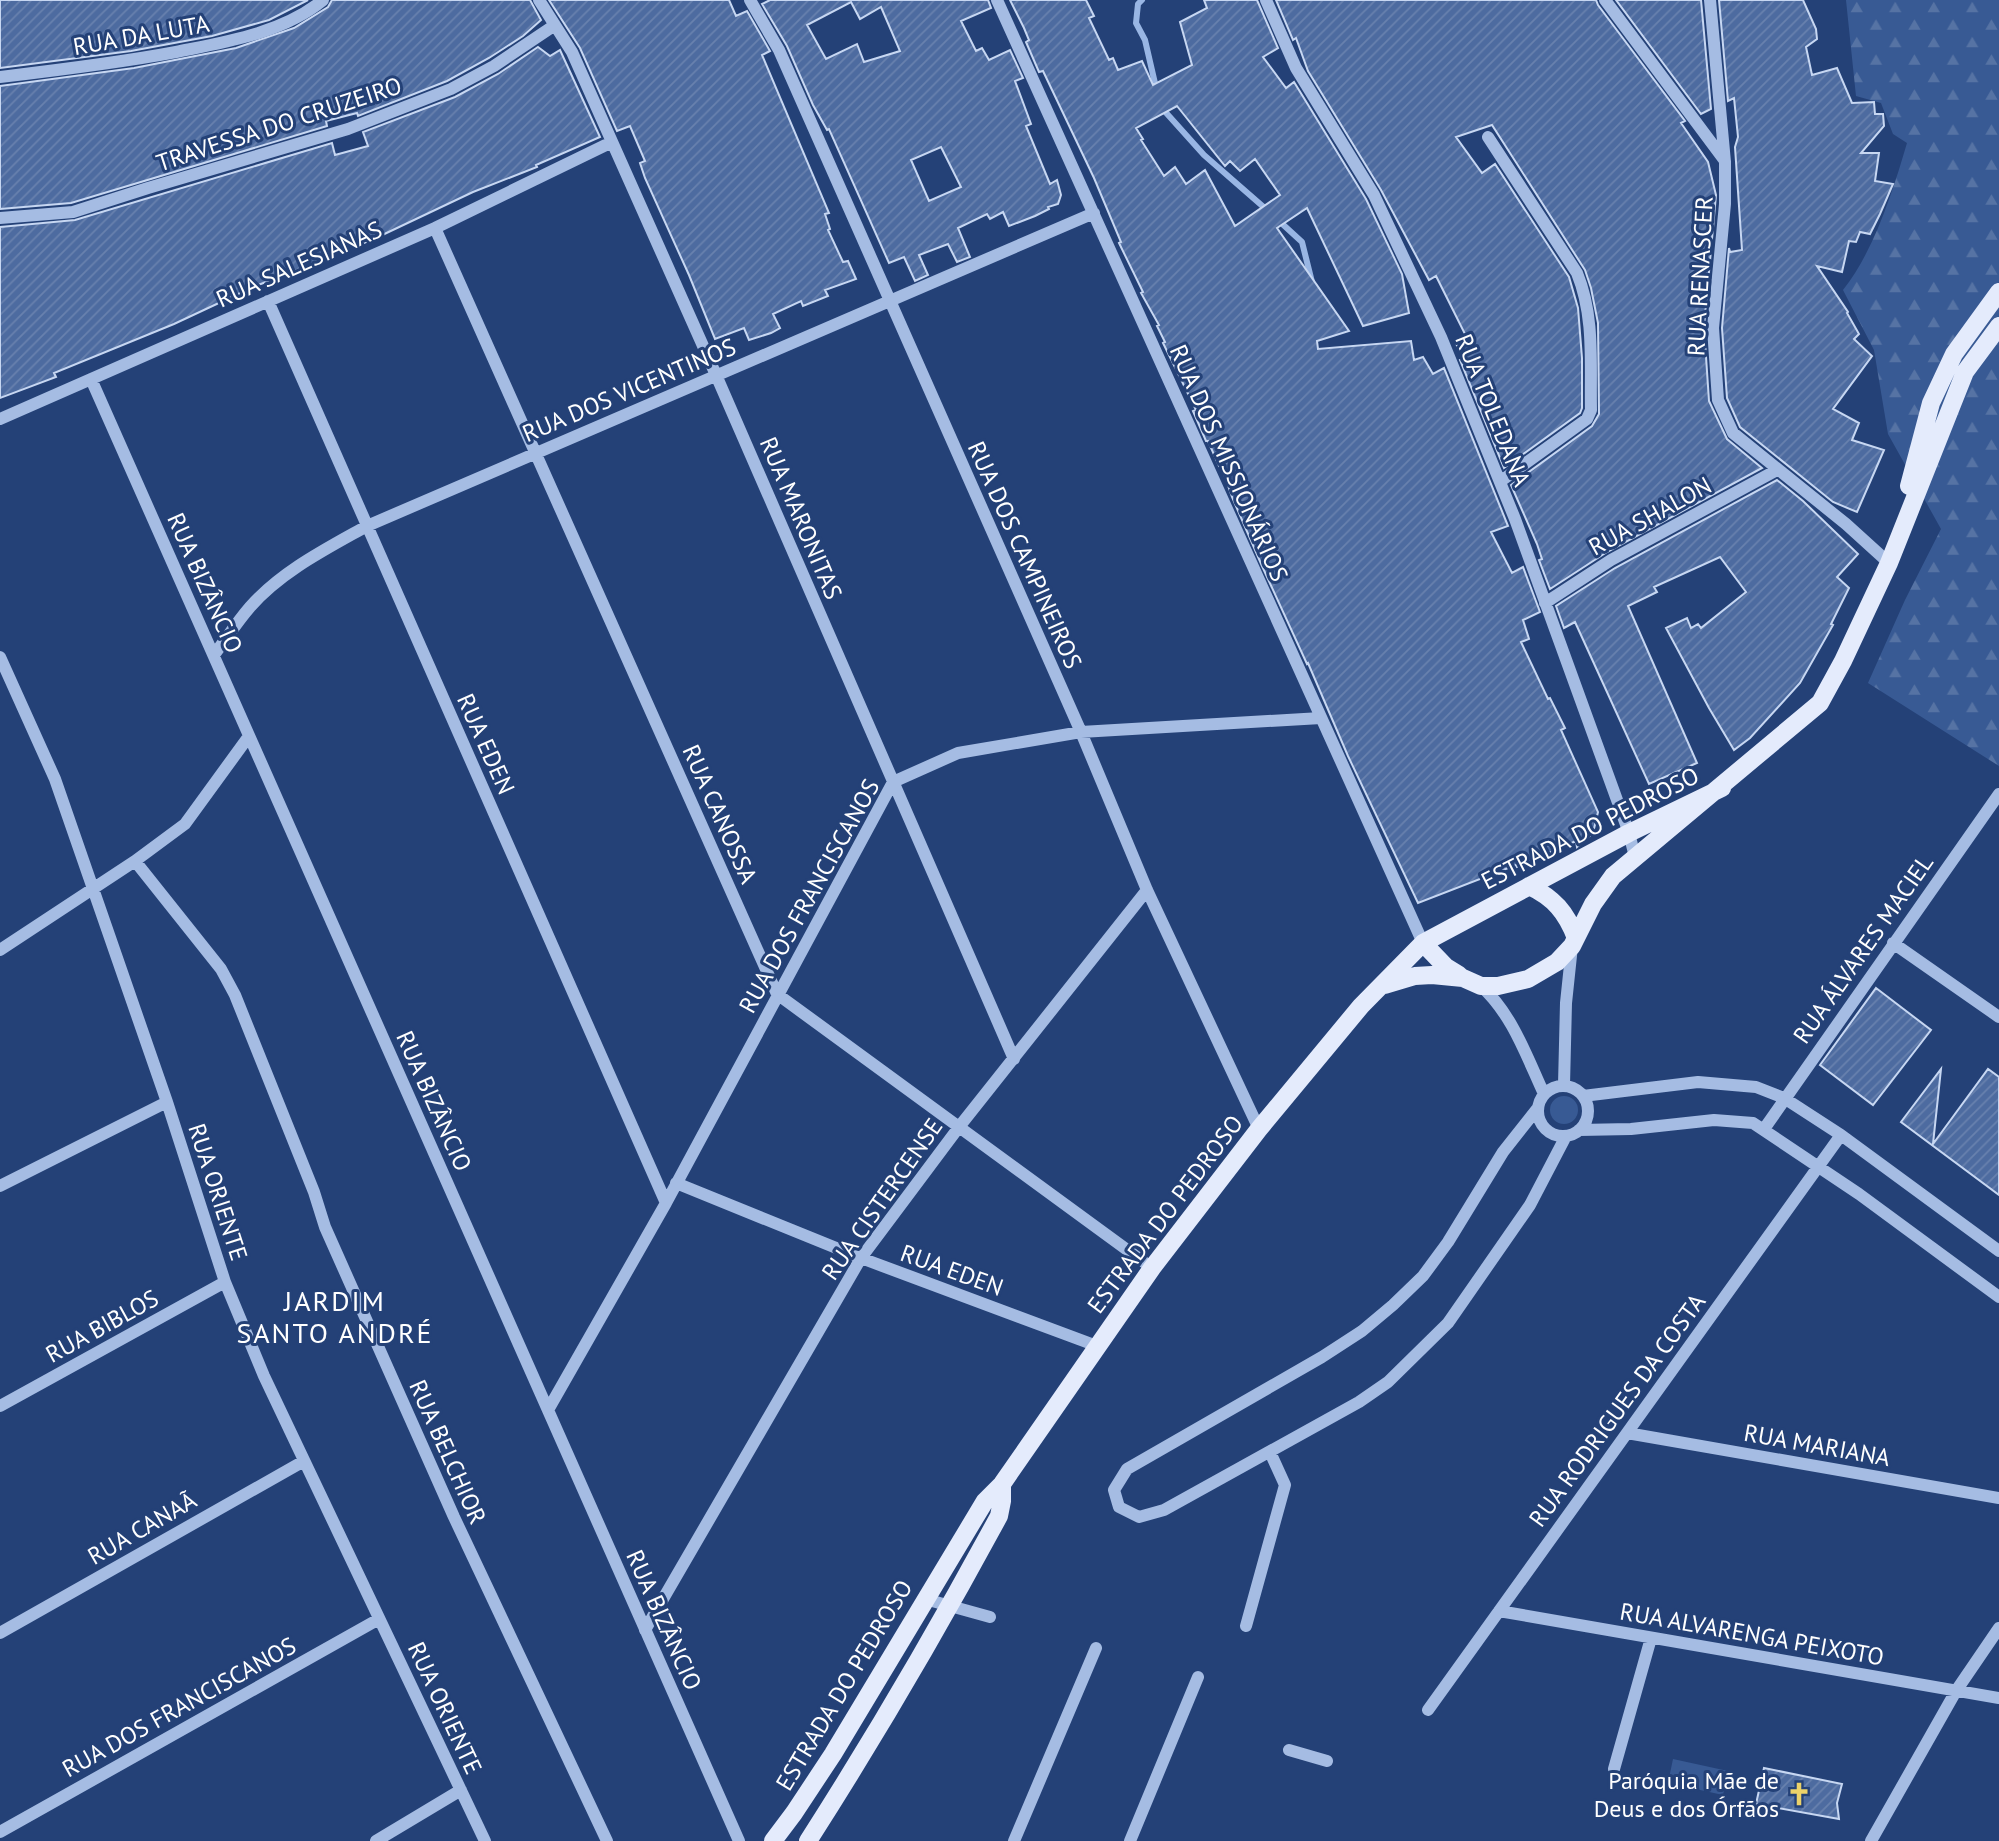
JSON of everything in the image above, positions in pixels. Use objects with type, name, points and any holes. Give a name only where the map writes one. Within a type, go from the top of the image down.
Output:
[{"type":"main road","name":"ESTRADA DO PEDROSO","points":[[1889,563],[1931,403],[1954,354],[1999,292]]},
{"type":"main road","name":"ESTRADA DO PEDROSO","points":[[1381,986],[1415,975],[1449,975],[1481,985],[1498,986],[1528,979],[1557,961],[1574,942],[1599,895],[1613,876],[1821,703],[1889,563],[1965,372],[1999,326]]},
{"type":"main road","name":"ESTRADA DO PEDROSO","points":[[773,1841],[833,1754],[985,1501],[1002,1484],[1152,1268],[1259,1129],[1360,1006],[1423,943],[1629,833],[1722,788]]},
{"type":"main road","points":[[1529,886],[1556,902],[1568,917],[1574,942]]},
{"type":"main road","points":[[1423,943],[1446,967],[1463,978]]},
{"type":"main road","name":"ESTRADA DO PEDROSO","points":[[808,1841],[865,1754],[999,1516],[1002,1484]]},
{"type":"street","name":"RUA DA LUTA","points":[[0,77],[104,65],[230,42],[279,24],[323,0]]},
{"type":"street","name":"RUA MARONITAS","points":[[539,0],[572,52],[1014,1059]]},
{"type":"street","name":"RUA DOS CAMPINEIROS","points":[[750,0],[779,50],[1081,732],[1147,890],[1259,1129]]},
{"type":"street","name":"RUA DOS MISSIONÁRIOS","points":[[997,0],[1423,943]]},
{"type":"street","name":"RUA TOLEDANA","points":[[1265,0],[1296,68],[1374,195],[1441,337],[1501,481],[1629,833],[1635,857]]},
{"type":"street","points":[[1605,0],[1726,162]]},
{"type":"street","name":"RUA RENASCER","points":[[1710,0],[1726,162],[1725,204],[1713,328],[1718,400],[1733,433],[1846,524],[1889,563]]},
{"type":"street","name":"TRAVESSA DO CRUZEIRO","points":[[0,218],[73,212],[348,129],[451,89],[494,66],[555,25]]},
{"type":"street","points":[[1488,137],[1577,274],[1586,294],[1590,313],[1591,410],[1587,419],[1501,481]]},
{"type":"street","name":"RUA SALESIANAS","points":[[0,419],[435,228],[612,142]]},
{"type":"street","name":"RUA DOS VICENTINOS","points":[[214,655],[251,607],[279,580],[367,526],[1094,213]]},
{"type":"street","name":"RUA CANOSSA","points":[[435,228],[777,994],[1152,1268]]},
{"type":"street","name":"RUA EDEN","points":[[268,301],[666,1203]]},
{"type":"street","name":"RUA BIZÂNCIO","points":[[91,379],[739,1841]]},
{"type":"street","name":"RUA SHALON","points":[[1545,603],[1611,560],[1777,470]]},
{"type":"street","name":"RUA ORIENTE","points":[[0,657],[55,779],[167,1102],[225,1282],[264,1376],[485,1841]]},
{"type":"street","name":"RUA DOS FRANCISCANOS","points":[[548,1410],[666,1203],[893,782],[958,753],[1081,732],[1321,718]]},
{"type":"street","points":[[0,950],[93,890],[185,824],[249,736]]},
{"type":"street","name":"RUA ÁLVARES MACIEL","points":[[1763,1129],[1999,794]]},
{"type":"street","name":"RUA BELCHIOR","points":[[135,861],[221,969],[235,995],[331,1239],[454,1517],[607,1841]]},
{"type":"street","name":"RUA CISTERCENSE","points":[[645,1630],[861,1258],[959,1127],[1147,890]]},
{"type":"street","points":[[1564,1085],[1566,1003],[1574,942]]},
{"type":"street","points":[[1893,943],[1999,1017]]},
{"type":"street","points":[[1481,985],[1497,1000],[1509,1020],[1544,1094]]},
{"type":"street","points":[[1583,1096],[1698,1082],[1756,1087],[1784,1098],[1841,1135],[1999,1251]]},
{"type":"street","points":[[1579,1130],[1587,1118],[1587,1103],[1583,1096],[1572,1087],[1564,1085],[1549,1089],[1537,1109],[1503,1152],[1448,1242],[1423,1276],[1362,1331],[1322,1357],[1127,1469],[1114,1490],[1119,1507],[1139,1517],[1164,1510],[1359,1402],[1388,1382],[1448,1323],[1530,1205],[1566,1136],[1579,1130],[1632,1129],[1667,1123],[1714,1120],[1753,1123],[1818,1166],[1999,1297]]},
{"type":"street","points":[[0,1186],[167,1102]]},
{"type":"street","points":[[1537,1109],[1538,1118],[1549,1132],[1566,1136]]},
{"type":"street","name":"RUA RODRIGUES DA COSTA","points":[[1428,1710],[1841,1135]]},
{"type":"street","name":"RUA EDEN","points":[[676,1184],[861,1258],[1097,1346]]},
{"type":"street","name":"RUA BIBLOS","points":[[0,1406],[225,1282]]},
{"type":"street","name":"RUA MARIANA","points":[[1627,1433],[1999,1498]]},
{"type":"street","points":[[1247,1626],[1285,1485],[1270,1452]]},
{"type":"street","name":"RUA CANAÃ","points":[[0,1633],[304,1461]]},
{"type":"street","points":[[925,1599],[990,1617]]},
{"type":"street","name":"RUA ALVARENGA PEIXOTO","points":[[1499,1611],[1999,1698]]},
{"type":"street","name":"RUA DOS FRANCISCANOS","points":[[0,1832],[379,1619]]},
{"type":"street","points":[[1871,1841],[1956,1690],[1999,1628]]},
{"type":"street","points":[[1614,1769],[1651,1638]]},
{"type":"street","points":[[1014,1841],[1096,1648]]},
{"type":"street","points":[[1130,1841],[1198,1677]]},
{"type":"street","points":[[1289,1750],[1327,1761]]},
{"type":"street","points":[[376,1841],[461,1790]]},
{"type":"green space","points":[[1846,0],[1999,0],[1999,766],[1868,683],[1905,600],[1941,529],[1888,434],[1874,350],[1843,290],[1873,239],[1907,143],[1893,134],[1881,103],[1856,96]]},
{"type":"green space","points":[[1564,1096],[1574,1100],[1578,1110],[1574,1120],[1564,1124],[1554,1120],[1550,1110],[1554,1100]]},
{"type":"green space","points":[[1673,1759],[1728,1771],[1723,1795],[1668,1783]]},
{"type":"building","points":[[0,0],[308,0],[269,20],[212,36],[131,51],[0,68]]},
{"type":"building","points":[[332,0],[530,0],[541,20],[523,36],[447,81],[358,116],[357,113],[326,121],[327,126],[71,203],[0,209],[0,86],[134,68],[236,48],[294,28],[328,7]]},
{"type":"building","points":[[549,0],[729,0],[736,16],[747,11],[770,51],[762,55],[829,213],[825,214],[830,229],[828,230],[843,262],[848,261],[856,279],[825,290],[828,296],[803,306],[801,301],[773,314],[780,328],[771,333],[749,340],[744,328],[715,339],[645,178],[640,163],[645,161],[630,126],[617,131],[580,48]]},
{"type":"building","points":[[770,0],[988,0],[991,8],[961,21],[976,51],[982,48],[989,60],[1010,50],[1023,78],[1015,81],[1031,124],[1026,126],[1050,184],[1057,180],[1061,195],[1058,204],[1009,226],[1003,212],[990,219],[987,214],[958,228],[970,257],[957,262],[948,244],[919,255],[928,275],[915,281],[904,257],[889,263],[829,129],[827,130],[813,105],[787,46],[762,4]],"holes":[[[851,2],[860,19],[881,7],[900,51],[864,62],[857,44],[826,59],[807,25]],[[941,147],[961,187],[929,201],[911,160]]]},
{"type":"building","points":[[1010,0],[1086,0],[1094,16],[1089,18],[1109,60],[1113,58],[1118,70],[1142,61],[1153,85],[1192,65],[1180,22],[1207,8],[1204,0],[1257,0],[1278,48],[1263,57],[1286,88],[1294,82],[1366,199],[1402,274],[1409,313],[1363,326],[1307,208],[1277,228],[1349,331],[1317,341],[1318,349],[1411,341],[1414,360],[1423,357],[1433,374],[1444,368],[1508,526],[1491,532],[1512,573],[1523,567],[1540,612],[1523,620],[1529,639],[1521,642],[1565,728],[1561,730],[1598,812],[1593,833],[1577,847],[1576,841],[1517,867],[1516,865],[1418,903],[1262,566],[1221,465],[1219,466],[1206,441],[1193,411],[1196,410],[1119,243],[1121,242],[1094,178],[1043,71],[1039,72],[1026,42],[1029,40]],"holes":[[[1177,106],[1225,166],[1230,161],[1240,171],[1255,159],[1280,195],[1235,226],[1205,170],[1186,184],[1175,167],[1164,176],[1136,128]]]},
{"type":"building","points":[[1276,0],[1596,0],[1685,121],[1681,123],[1708,162],[1716,195],[1704,327],[1709,401],[1727,439],[1762,468],[1607,552],[1550,589],[1539,560],[1542,559],[1537,544],[1511,485],[1592,426],[1599,414],[1598,323],[1585,270],[1492,125],[1456,137],[1482,173],[1495,164],[1569,277],[1578,308],[1582,358],[1580,413],[1504,468],[1460,360],[1464,358],[1455,342],[1466,336],[1436,276],[1429,280],[1381,190],[1308,71],[1296,38],[1293,40]]},
{"type":"building","points":[[1616,0],[1701,0],[1711,109],[1701,114]]},
{"type":"building","points":[[1719,0],[1803,0],[1816,29],[1817,39],[1806,47],[1812,75],[1837,68],[1852,103],[1874,102],[1875,114],[1883,114],[1884,126],[1861,153],[1879,153],[1875,181],[1893,184],[1880,214],[1870,234],[1860,232],[1856,242],[1849,241],[1842,272],[1817,266],[1848,312],[1859,334],[1854,339],[1872,356],[1833,409],[1859,423],[1852,440],[1884,450],[1857,512],[1833,502],[1740,427],[1727,398],[1722,328],[1729,248],[1730,252],[1742,250],[1735,147],[1738,137],[1734,98],[1728,101]]},
{"type":"building","points":[[538,47],[550,56],[560,50],[600,137],[376,238],[359,245],[357,241],[330,251],[331,257],[253,287],[174,324],[54,373],[56,377],[0,398],[0,227],[75,220],[332,143],[335,155],[368,146],[363,132],[455,97],[498,74]]},
{"type":"building","points":[[1777,480],[1858,554],[1837,577],[1849,588],[1831,624],[1833,625],[1800,683],[1750,738],[1734,750],[1666,628],[1687,618],[1691,628],[1698,624],[1701,628],[1746,592],[1720,557],[1654,587],[1657,592],[1628,606],[1697,763],[1649,784],[1575,622],[1564,628],[1556,606],[1615,568]]},
{"type":"building","points":[[1876,988],[1931,1030],[1873,1105],[1820,1065]]},
{"type":"building","points":[[1941,1069],[1933,1144],[1988,1069],[1999,1077],[1999,1195],[1901,1122]]},
{"type":"building","name":"Paróquia Mãe de Deus e dos Órfãos","points":[[1764,1768],[1842,1784],[1837,1803],[1839,1819],[1756,1804]]},
{"type":"waterway","points":[[1142,0],[1138,4],[1136,23],[1145,40],[1157,92]]},
{"type":"waterway","points":[[1160,106],[1204,155],[1267,210]]},
{"type":"waterway","points":[[1278,220],[1302,242],[1312,282]]},
{"type":"place","name":"Paróquia Mãe de Deus e dos Órfãos","points":[[1799,1794]]},
{"type":"district","name":"JARDIM SANTO ANDRÉ","points":[[335,1316]]}]
